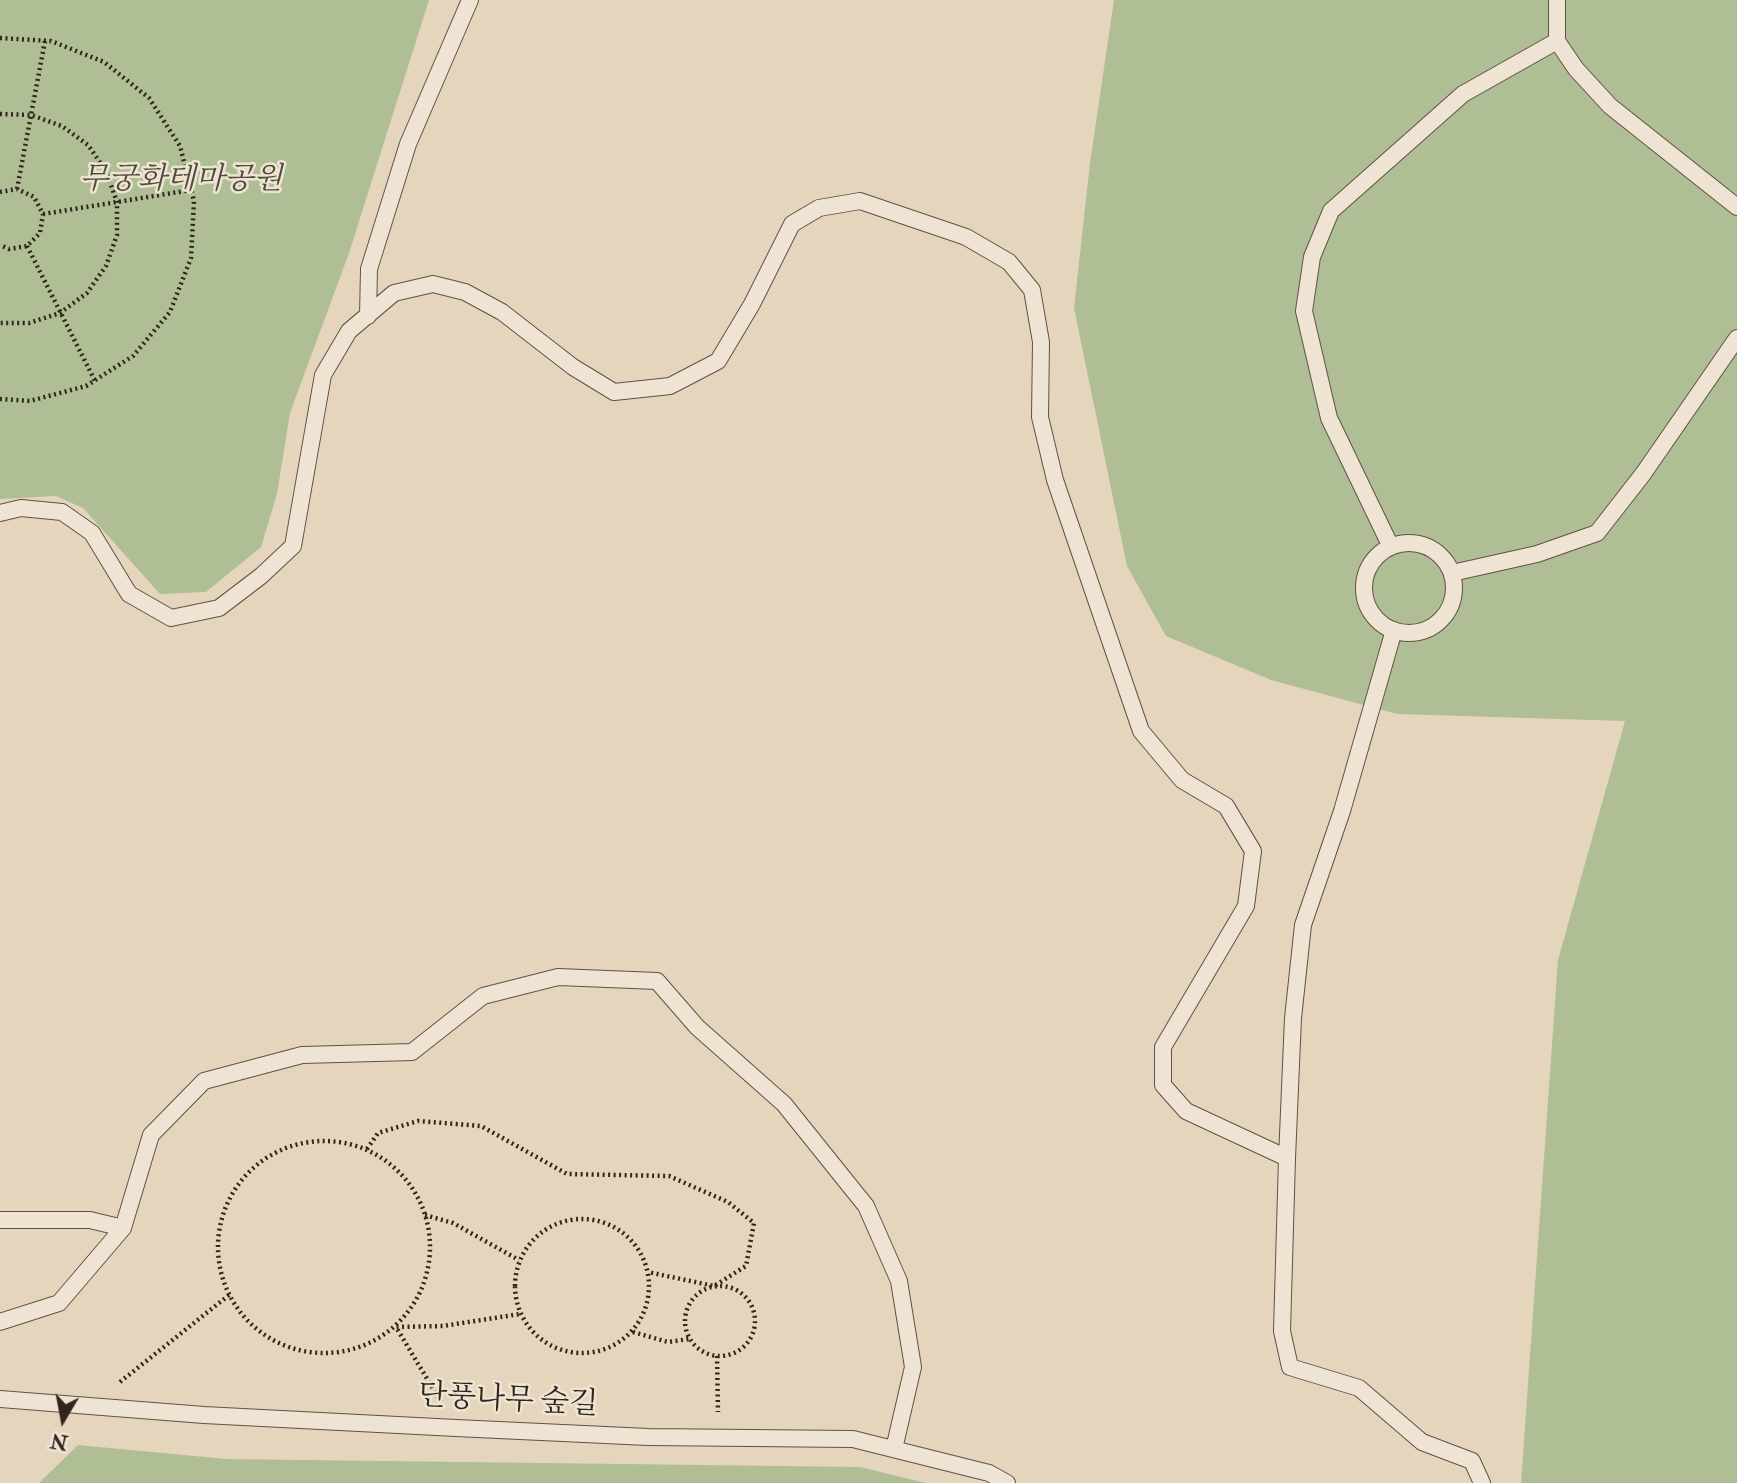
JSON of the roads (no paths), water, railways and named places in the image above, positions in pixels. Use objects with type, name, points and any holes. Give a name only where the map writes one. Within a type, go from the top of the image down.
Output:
[{"type":"lane","points":[[368,316],[369,269],[408,144],[470,0]]},
{"type":"lane","points":[[1557,0],[1557,41],[1576,69],[1610,106],[1737,207]]},
{"type":"lane","points":[[1391,547],[1329,418],[1304,311],[1312,257],[1331,211],[1453,103],[1557,41]]},
{"type":"lane","points":[[0,513],[21,508],[62,512],[92,533],[129,594],[171,618],[219,608],[261,576],[293,546],[323,375],[349,331],[394,293],[433,284],[466,292],[502,312],[573,367],[614,392],[670,386],[718,361],[752,304],[792,223],[820,208],[860,201],[966,237],[1009,262],[1032,290],[1041,342],[1040,417],[1055,480],[1141,731],[1182,780],[1226,806],[1252,851],[1246,906],[1163,1047],[1163,1085],[1186,1111],[1287,1158]]},
{"type":"lane","points":[[1452,573],[1537,554],[1597,533],[1643,474],[1737,338]]},
{"type":"lane","points":[[1402,542],[1433,548],[1452,573],[1455,588],[1452,604],[1444,617],[1432,627],[1417,633],[1394,630],[1374,617],[1366,603],[1363,587],[1374,558],[1402,542]]},
{"type":"lane","points":[[1394,630],[1342,811],[1303,925],[1293,1018],[1282,1331],[1290,1367],[1359,1388],[1422,1442],[1472,1461],[1482,1483]]},
{"type":"lane","points":[[0,1322],[59,1303],[123,1228],[150,1135],[204,1081],[302,1055],[412,1052],[484,996],[558,977],[657,981],[697,1027],[784,1104],[866,1206],[899,1281],[913,1367],[894,1449]]},
{"type":"lane","points":[[0,1220],[90,1220],[123,1228]]},
{"type":"lane","name":"단풍나무 숲길","points":[[0,1399],[204,1415],[456,1428],[853,1439],[989,1473],[1007,1483]]},
{"type":"park label","name":"무궁화테마공원","points":[[181,182]]}]
